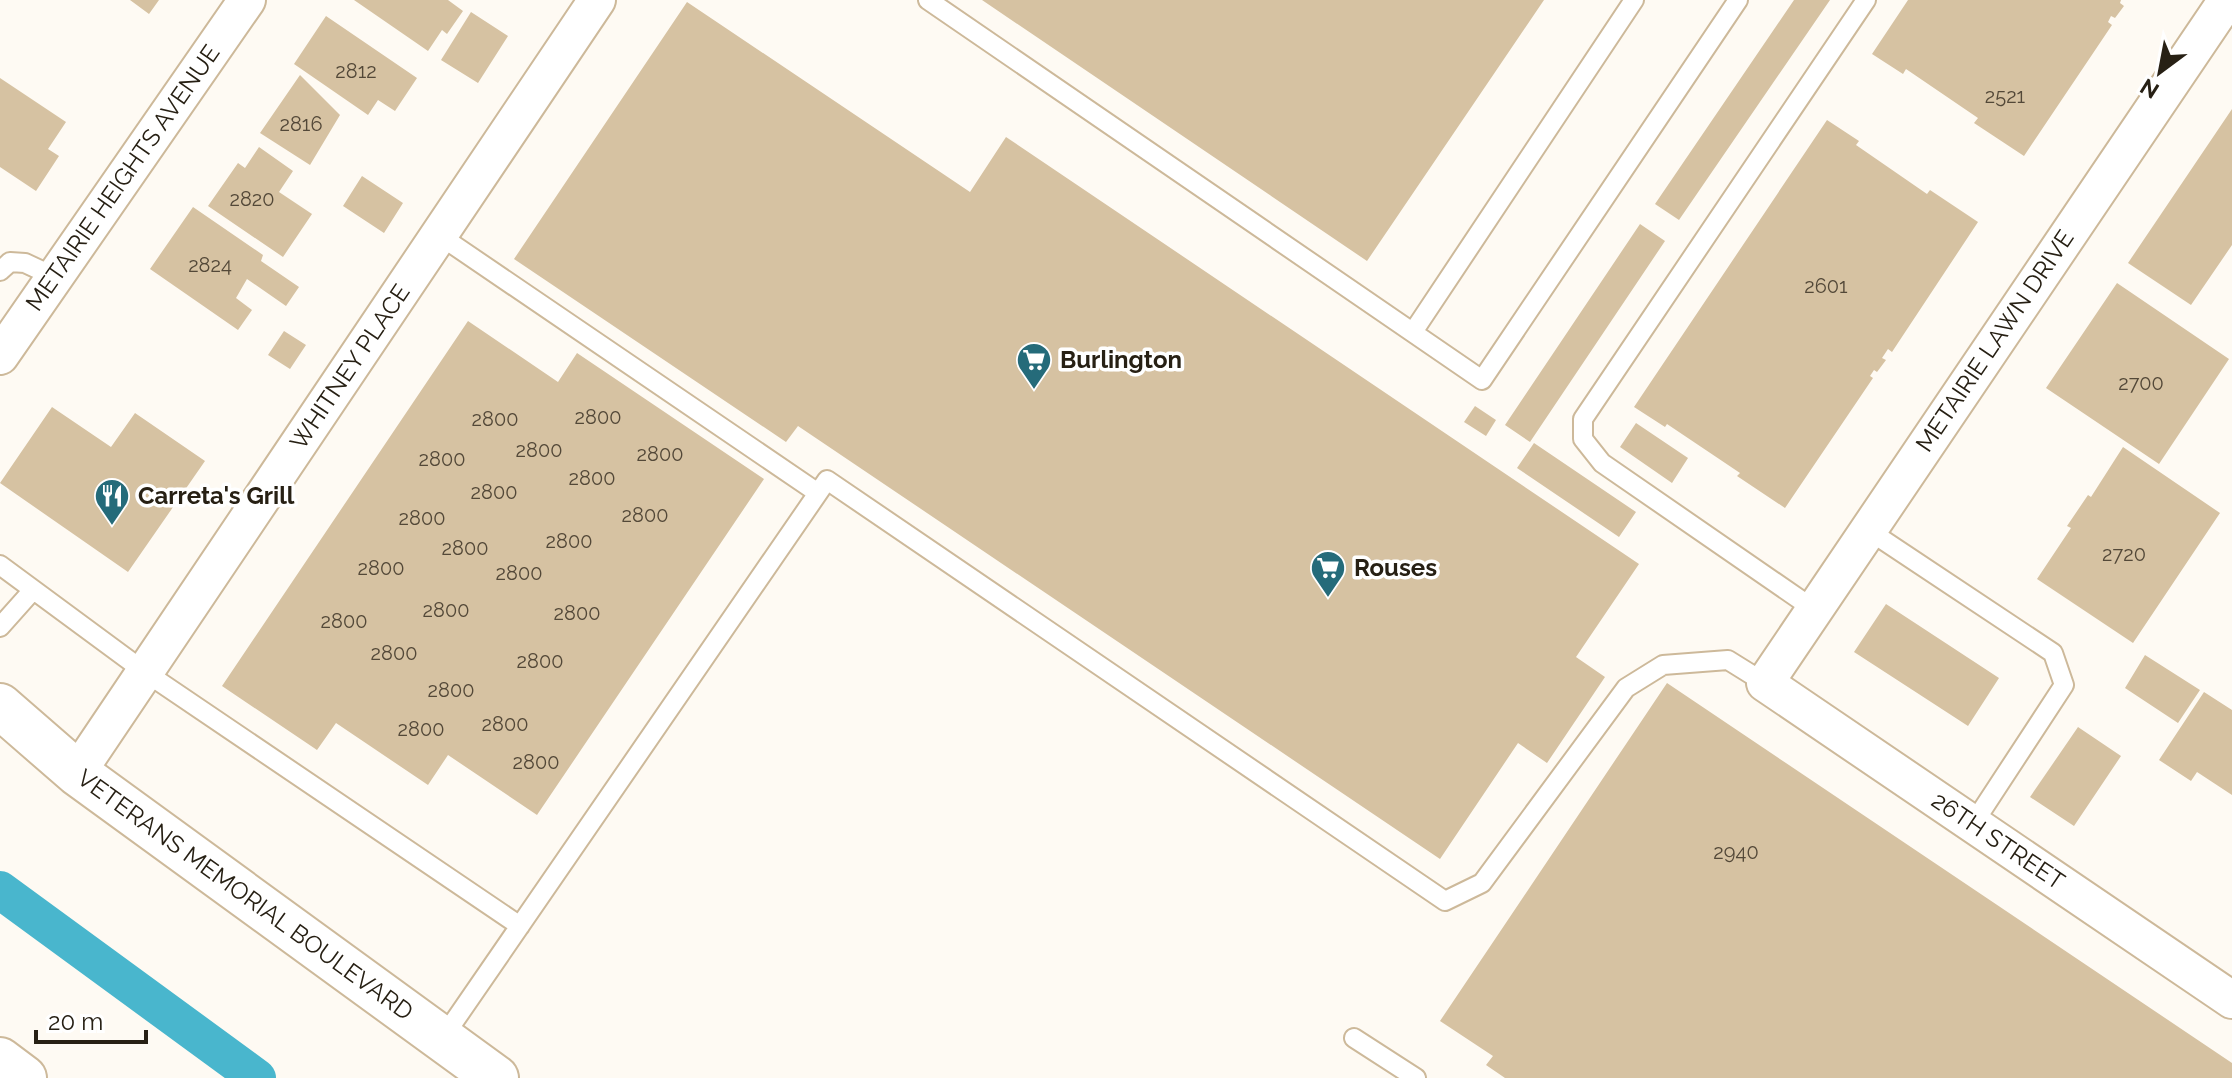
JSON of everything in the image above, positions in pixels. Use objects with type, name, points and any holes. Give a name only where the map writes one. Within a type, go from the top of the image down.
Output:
[{"type":"main road","name":"VETERANS MEMORIAL BOULEVARD","points":[[0,706],[77,773],[496,1078]]},
{"type":"main road","points":[[442,1039],[459,1078]]},
{"type":"main road","points":[[0,1060],[24,1078]]},
{"type":"street","name":"METAIRIE HEIGHTS AVENUE","points":[[0,356],[247,0]]},
{"type":"street","name":"WHITNEY PLACE","points":[[77,773],[597,0]]},
{"type":"street","name":"METAIRIE LAWN DRIVE","points":[[1765,683],[2227,0]]},
{"type":"street","name":"26TH STREET","points":[[1765,683],[2232,1000]]},
{"type":"lane","points":[[928,0],[1482,380],[1738,0]]},
{"type":"lane","points":[[1413,332],[1634,0]]},
{"type":"lane","points":[[1815,610],[1602,463],[1583,439],[1583,419],[1866,0]]},
{"type":"lane","points":[[439,235],[818,493]]},
{"type":"lane","points":[[0,271],[10,262],[25,263],[55,277]]},
{"type":"lane","points":[[442,1039],[827,480],[1445,901],[1482,883],[1626,688],[1663,665],[1728,660],[1765,683]]},
{"type":"lane","points":[[1868,530],[2053,653],[2064,685],[1973,824]]},
{"type":"lane","points":[[0,565],[145,672],[520,926]]},
{"type":"lane","points":[[0,627],[33,590]]},
{"type":"lane","points":[[1354,1038],[1416,1078]]},
{"type":"building","points":[[130,0],[159,0],[149,14]]},
{"type":"building","points":[[354,0],[448,0],[463,11],[447,34],[442,30],[428,51]]},
{"type":"building","points":[[982,0],[1544,0],[1367,261]]},
{"type":"building","points":[[1794,0],[1830,0],[1679,220],[1655,204]]},
{"type":"building","points":[[1908,0],[2121,0],[2124,6],[2115,18],[2111,16],[2108,22],[2112,25],[2024,156],[1974,123],[1978,118],[1906,69],[1903,74],[1872,54]]},
{"type":"building","points":[[687,2],[970,192],[1006,137],[1639,564],[1576,657],[1605,677],[1547,763],[1518,743],[1440,859],[798,426],[786,442],[514,259]]},
{"type":"building","points":[[471,12],[508,36],[478,83],[441,60]]},
{"type":"building","points":[[326,16],[417,78],[395,111],[378,100],[368,115],[294,64]]},
{"type":"building","points":[[300,75],[340,115],[310,165],[260,133]]},
{"type":"building","points":[[0,78],[66,122],[48,149],[59,156],[36,191],[0,167]]},
{"type":"building","points":[[2232,109],[2232,245],[2191,305],[2128,263]]},
{"type":"building","points":[[1827,120],[1859,141],[1856,145],[1927,194],[1930,190],[1978,222],[1892,352],[1888,349],[1882,358],[1886,360],[1877,372],[1874,370],[1870,376],[1873,378],[1785,508],[1737,476],[1740,473],[1667,424],[1665,427],[1634,407]]},
{"type":"building","points":[[259,147],[293,171],[279,192],[312,214],[283,257],[208,206],[238,163],[245,168]]},
{"type":"building","points":[[362,176],[403,203],[384,233],[343,206]]},
{"type":"building","points":[[193,207],[263,255],[261,261],[299,287],[286,306],[247,279],[236,298],[252,310],[238,330],[150,269]]},
{"type":"building","points":[[1640,224],[1665,241],[1530,442],[1505,425]]},
{"type":"building","points":[[2117,283],[2229,359],[2159,464],[2046,388]]},
{"type":"building","points":[[468,321],[558,382],[577,353],[764,479],[537,815],[448,755],[428,785],[336,723],[317,750],[222,686]]},
{"type":"building","points":[[284,331],[306,345],[290,369],[268,355]]},
{"type":"building","points":[[1475,406],[1496,420],[1486,436],[1464,422]]},
{"type":"building","name":"Carreta's Grill","points":[[52,407],[111,447],[135,413],[205,461],[128,572],[0,483]]},
{"type":"building","points":[[1636,423],[1688,458],[1672,483],[1620,447]]},
{"type":"building","points":[[1534,443],[1636,512],[1619,537],[1517,468]]},
{"type":"building","points":[[2123,447],[2220,513],[2133,643],[2037,579],[2071,528],[2067,526],[2088,495],[2091,497]]},
{"type":"building","points":[[1886,604],[1999,678],[1968,726],[1854,652]]},
{"type":"building","points":[[2145,655],[2200,690],[2178,723],[2125,688]]},
{"type":"building","points":[[1667,683],[2232,1063],[2232,1078],[1505,1078],[1486,1065],[1493,1056],[1440,1021]]},
{"type":"building","points":[[2204,692],[2232,710],[2232,795],[2197,772],[2191,781],[2159,760]]},
{"type":"building","points":[[2078,727],[2121,756],[2074,826],[2030,797]]},
{"type":"waterway","points":[[0,890],[257,1078]]},
{"type":"place","name":"Burlington","points":[[1034,391]]},
{"type":"place","name":"Carreta's Grill","points":[[112,527]]},
{"type":"place","name":"Rouses","points":[[1328,599]]}]
